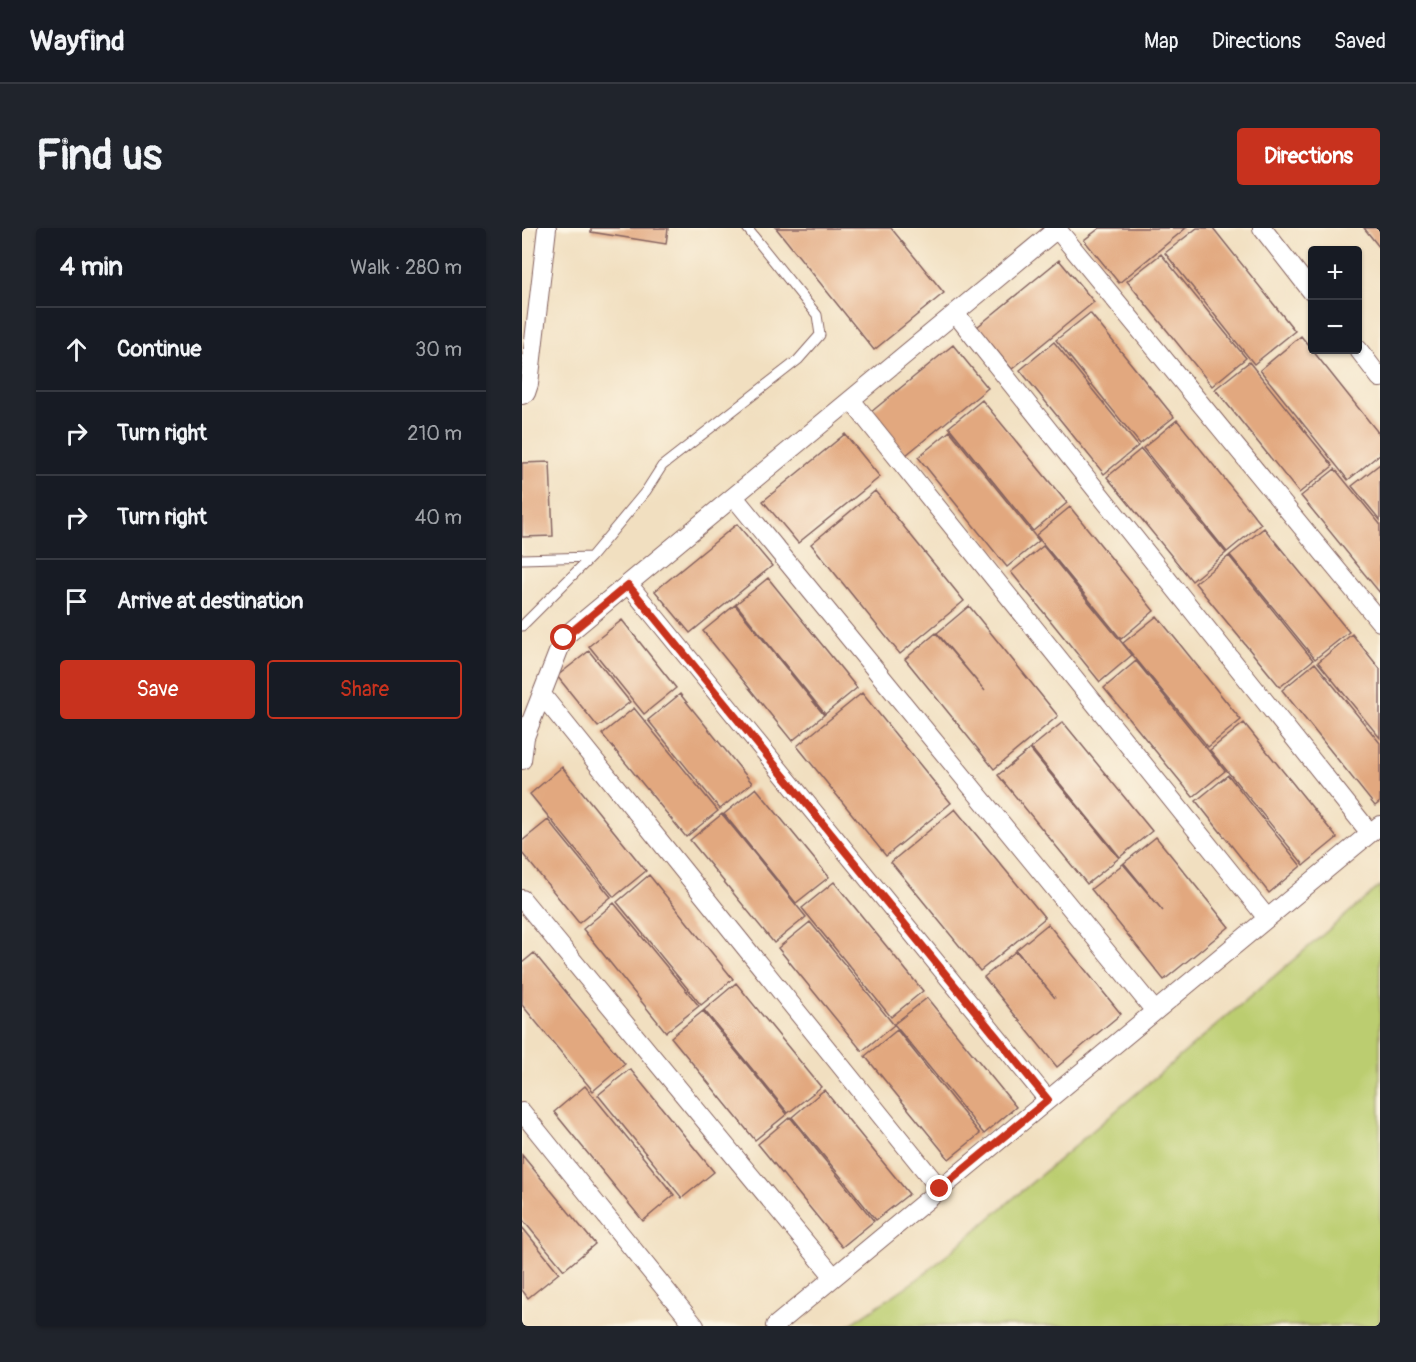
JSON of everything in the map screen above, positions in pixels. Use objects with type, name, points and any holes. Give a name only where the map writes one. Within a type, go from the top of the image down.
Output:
[{"type":"street","points":[[522,395],[526,393],[529,384],[547,228]]},
{"type":"street","points":[[1262,228],[1308,287]]},
{"type":"street","points":[[522,760],[525,737],[564,638],[956,313],[1048,231],[1380,622]]},
{"type":"street","points":[[775,1326],[1375,829],[956,313]]},
{"type":"street","points":[[1362,354],[1380,378]]},
{"type":"street","points":[[851,400],[1268,918]]},
{"type":"street","points":[[734,497],[1155,1011]]},
{"type":"street","points":[[628,585],[1048,1100]]},
{"type":"street","points":[[542,695],[940,1189]]},
{"type":"street","points":[[522,899],[834,1277]]},
{"type":"street","points":[[522,1112],[695,1326]]},
{"type":"lane","points":[[523,625],[591,557],[646,491],[662,466],[798,360],[820,335],[817,315],[747,228]]},
{"type":"lane","points":[[522,559],[591,557]]},
{"type":"green space","points":[[1380,886],[1380,1326],[848,1326],[922,1276]]},
{"type":"building","points":[[591,228],[668,228],[666,244],[591,232]]},
{"type":"building","points":[[776,228],[891,228],[944,293],[874,350]]},
{"type":"building","points":[[1100,228],[1186,228],[1119,283],[1084,240]]},
{"type":"building","points":[[1197,228],[1213,228],[1295,331],[1254,364],[1165,253]]},
{"type":"building","points":[[1364,228],[1380,228],[1380,248]]},
{"type":"building","points":[[1161,254],[1246,358],[1212,386],[1127,281]]},
{"type":"building","points":[[1059,260],[1094,302],[1012,369],[977,327]]},
{"type":"building","points":[[1090,313],[1174,417],[1140,444],[1056,340]]},
{"type":"building","points":[[1301,336],[1308,345],[1308,354],[1315,354],[1380,435],[1380,454],[1348,480],[1260,370]]},
{"type":"building","points":[[1054,342],[1138,446],[1104,474],[1020,370]]},
{"type":"building","points":[[953,345],[988,388],[906,455],[871,412]]},
{"type":"building","points":[[1249,362],[1333,466],[1299,493],[1215,389]]},
{"type":"building","points":[[982,400],[1067,503],[1033,531],[949,427]]},
{"type":"building","points":[[1177,420],[1261,524],[1227,552],[1143,448]]},
{"type":"building","points":[[950,431],[1039,541],[1007,567],[918,457]]},
{"type":"building","points":[[845,434],[880,477],[798,543],[763,501]]},
{"type":"building","points":[[1141,449],[1226,553],[1192,581],[1107,477]]},
{"type":"building","points":[[550,462],[553,536],[522,537],[522,463]]},
{"type":"building","points":[[1380,464],[1380,520],[1352,486]]},
{"type":"building","points":[[1335,469],[1380,524],[1380,593],[1301,496]]},
{"type":"building","points":[[875,491],[964,601],[900,654],[811,544]]},
{"type":"building","points":[[1070,507],[1154,611],[1121,639],[1036,535]]},
{"type":"building","points":[[737,524],[772,566],[690,633],[655,591]]},
{"type":"building","points":[[1264,528],[1349,632],[1315,659],[1230,555]]},
{"type":"building","points":[[1043,546],[1132,655],[1100,682],[1011,572]]},
{"type":"building","points":[[1229,556],[1313,660],[1280,687],[1195,583]]},
{"type":"building","points":[[768,578],[857,688],[825,714],[736,604]]},
{"type":"building","points":[[735,605],[824,715],[792,741],[703,631]]},
{"type":"building","points":[[969,606],[1058,716],[994,769],[905,659],[936,633],[985,691],[937,633]]},
{"type":"building","points":[[1157,616],[1241,720],[1208,747],[1123,643]]},
{"type":"building","points":[[622,620],[676,688],[644,714],[589,646]]},
{"type":"building","points":[[1352,634],[1380,669],[1380,738],[1318,662]]},
{"type":"building","points":[[589,651],[630,702],[598,727],[557,676]]},
{"type":"building","points":[[1136,661],[1225,771],[1193,797],[1104,688]]},
{"type":"building","points":[[1315,663],[1380,743],[1380,802],[1375,806],[1282,690]]},
{"type":"building","points":[[862,693],[951,803],[886,856],[797,746]]},
{"type":"building","points":[[680,694],[752,783],[720,809],[648,720]]},
{"type":"building","points":[[634,708],[718,811],[686,837],[602,734]]},
{"type":"building","points":[[1063,722],[1152,831],[1120,857],[1031,748]]},
{"type":"building","points":[[1244,723],[1337,838],[1304,865],[1210,750]]},
{"type":"building","points":[[1030,749],[1119,858],[1087,884],[998,775]]},
{"type":"building","points":[[562,767],[646,871],[614,897],[530,794]]},
{"type":"building","points":[[1228,775],[1301,866],[1269,893],[1196,801]]},
{"type":"building","points":[[756,788],[829,877],[796,903],[724,814]]},
{"type":"building","points":[[955,809],[1045,918],[980,971],[891,862]]},
{"type":"building","points":[[722,814],[806,917],[774,943],[690,840]]},
{"type":"building","points":[[548,820],[611,897],[579,923],[522,853],[522,841]]},
{"type":"building","points":[[1156,837],[1229,927],[1164,980],[1091,889],[1123,864],[1163,911],[1124,863]]},
{"type":"building","points":[[649,875],[733,979],[701,1005],[617,902]]},
{"type":"building","points":[[834,882],[923,991],[891,1017],[802,908]]},
{"type":"building","points":[[614,903],[699,1006],[666,1032],[583,929]]},
{"type":"building","points":[[810,922],[894,1025],[862,1051],[778,948]]},
{"type":"building","points":[[1048,924],[1121,1014],[1057,1067],[984,977],[1016,951],[1055,998],[1016,950]]},
{"type":"building","points":[[534,953],[625,1064],[593,1091],[522,1005],[522,963]]},
{"type":"building","points":[[736,983],[821,1087],[788,1113],[704,1010]]},
{"type":"building","points":[[927,998],[1016,1107],[984,1134],[894,1024]]},
{"type":"building","points":[[703,1011],[787,1114],[755,1140],[671,1037]]},
{"type":"building","points":[[897,1030],[980,1134],[949,1159],[865,1056]]},
{"type":"building","points":[[630,1069],[714,1172],[682,1198],[598,1095]]},
{"type":"building","points":[[585,1086],[674,1195],[643,1221],[554,1112]]},
{"type":"building","points":[[824,1090],[909,1194],[876,1220],[792,1117]]},
{"type":"building","points":[[790,1117],[874,1221],[842,1247],[758,1144]]},
{"type":"building","points":[[522,1155],[595,1244],[564,1270],[522,1219]]},
{"type":"building","points":[[522,1227],[559,1273],[528,1298],[522,1290]]},
{"type":"route","points":[[564,638],[628,585],[1048,1100],[940,1189]]}]
